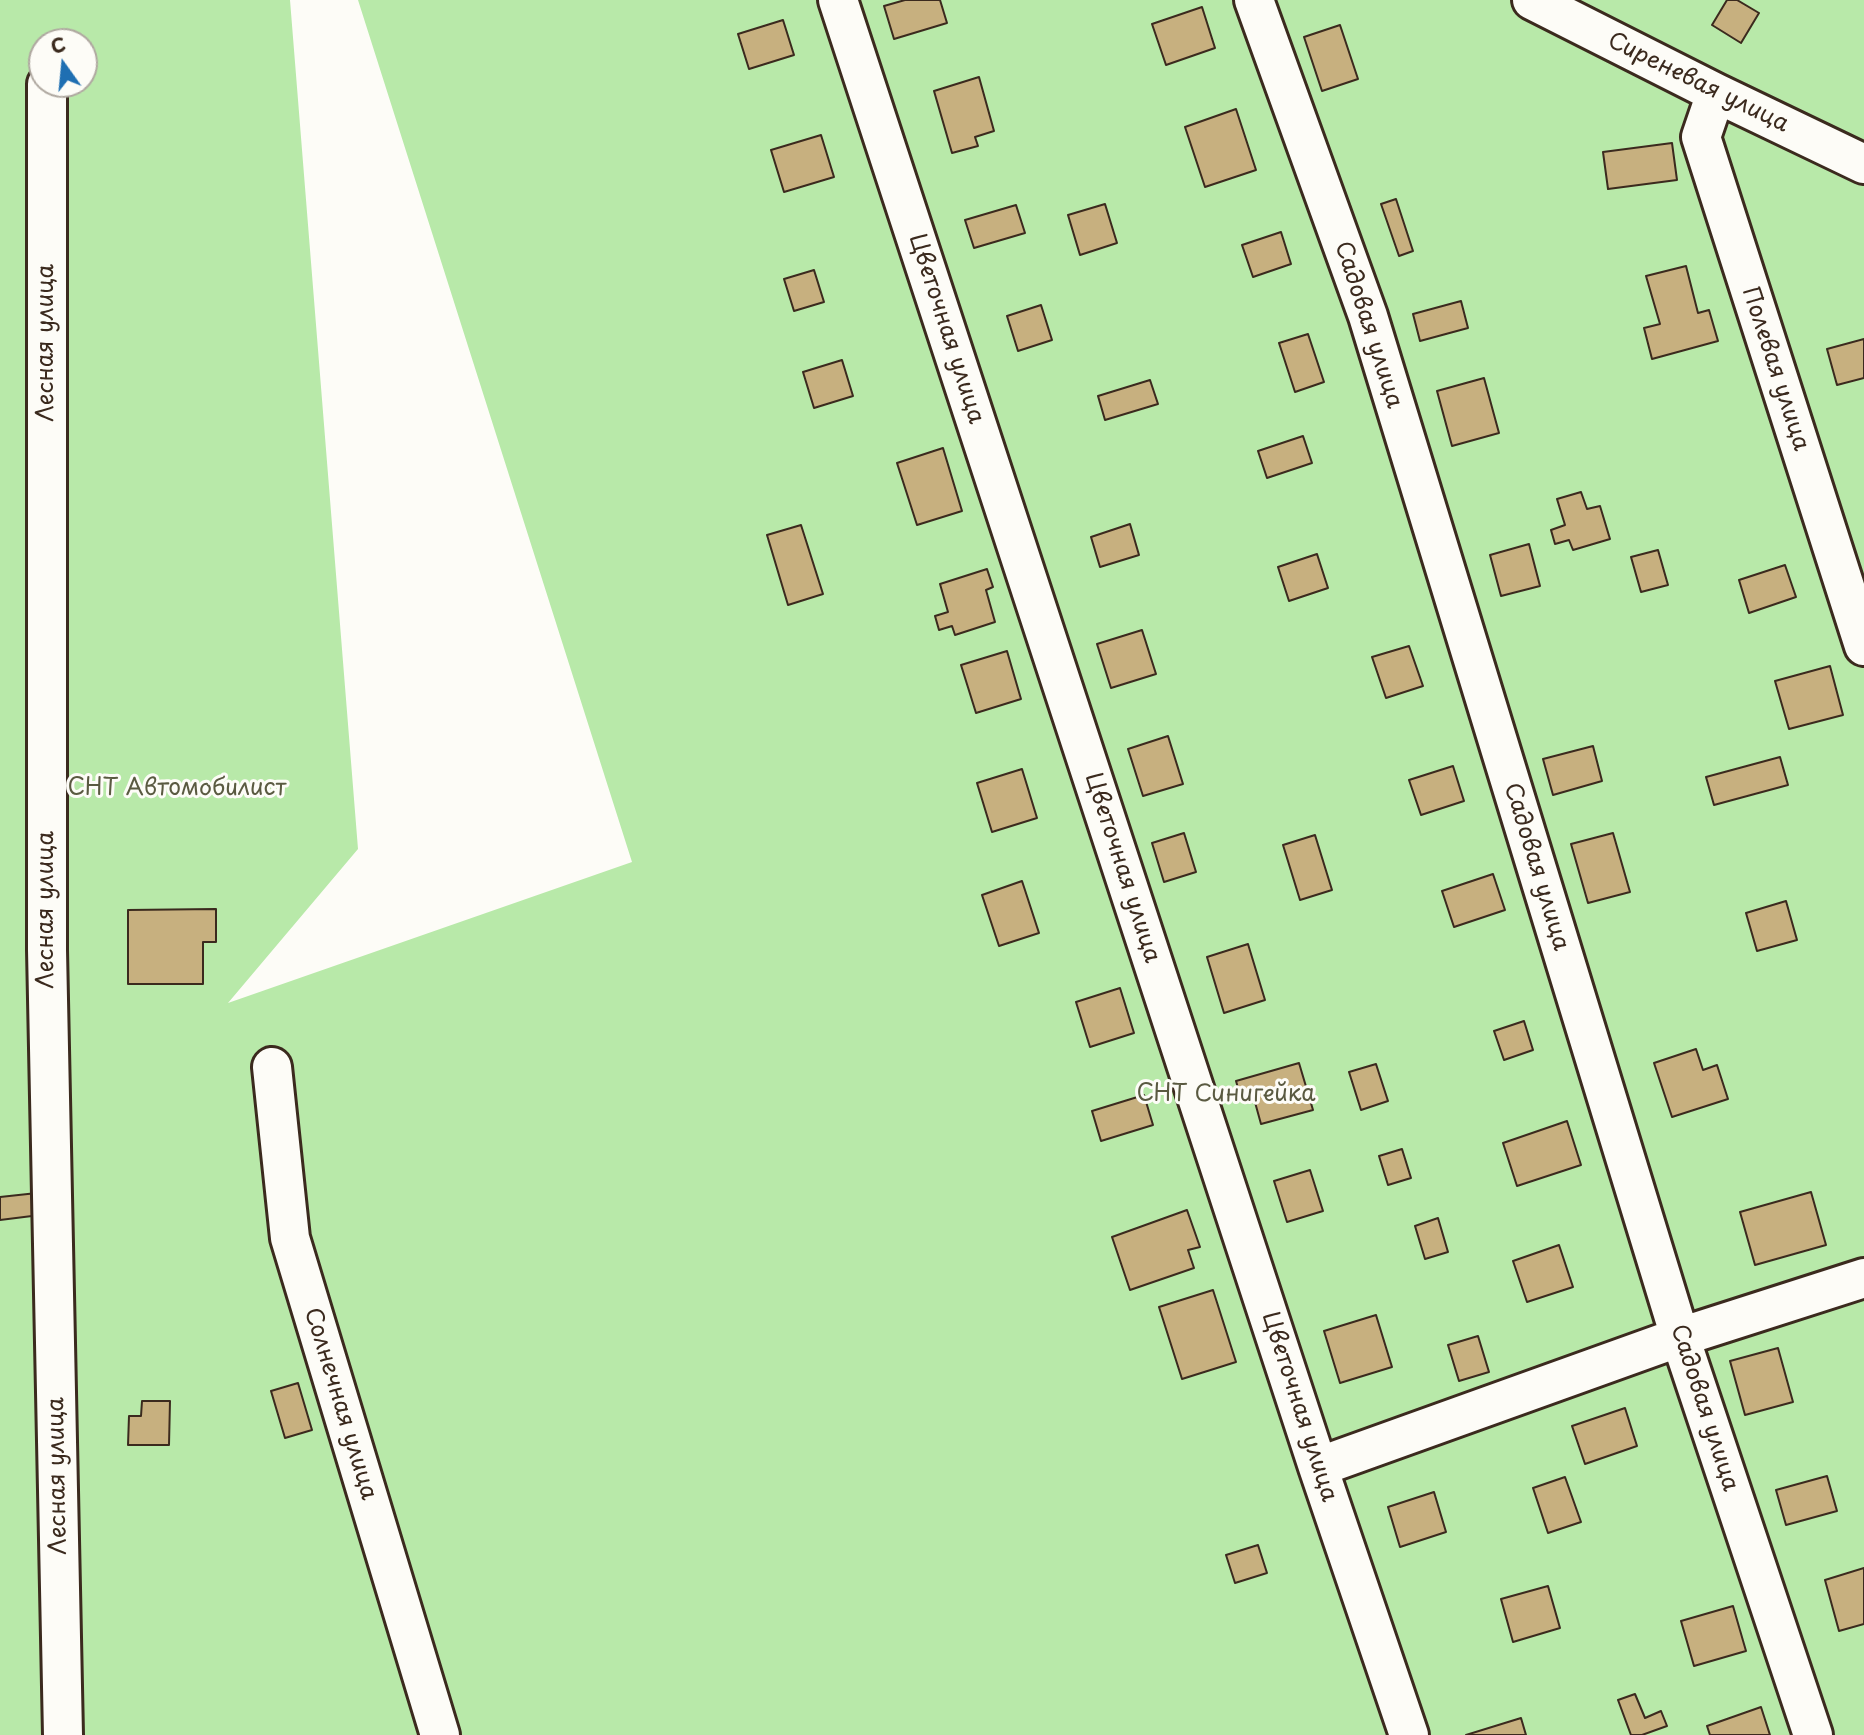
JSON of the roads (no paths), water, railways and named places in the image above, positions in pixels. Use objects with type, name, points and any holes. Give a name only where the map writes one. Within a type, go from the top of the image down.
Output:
[{"type":"street","name":"Цветочная улица","points":[[838,0],[1318,1467],[1409,1735]]},
{"type":"street","name":"Садовая улица","points":[[1254,0],[1368,316],[1680,1337],[1813,1735]]},
{"type":"street","name":"Сиреневая улица","points":[[1532,0],[1864,164]]},
{"type":"street","name":"Полевая улица","points":[[1716,93],[1701,137],[1864,646]]},
{"type":"street","name":"Лесная улица","points":[[47,98],[47,950],[63,1735]]},
{"type":"street","name":"Солнечная улица","points":[[272,1067],[290,1238],[440,1735]]},
{"type":"street","points":[[1318,1467],[1680,1337],[1864,1278]]},
{"type":"park label","name":"СНТ Автомобилист","points":[[177,789]]},
{"type":"park label","name":"СНТ Синигейка","points":[[1226,1095]]}]
